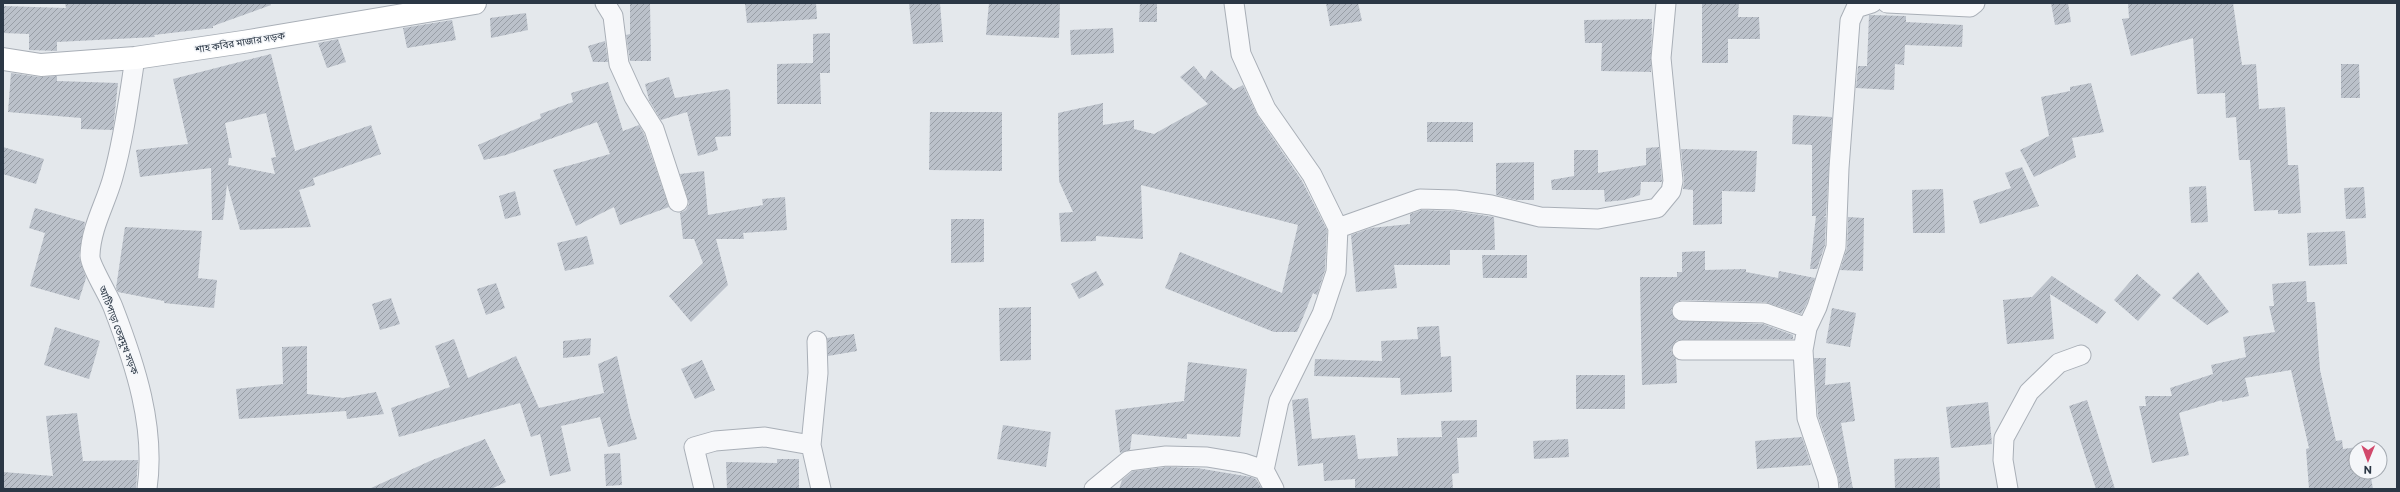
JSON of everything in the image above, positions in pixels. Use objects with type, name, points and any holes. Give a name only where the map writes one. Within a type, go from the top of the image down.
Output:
[{"type":"street","name":"শাহ কবির মাজার সড়ক","points":[[3,59],[41,65],[135,58],[243,42],[475,3]]},
{"type":"street","points":[[605,3],[613,16],[619,64],[634,97],[654,129],[678,202]]},
{"type":"street","points":[[1234,3],[1240,54],[1266,109],[1312,175],[1338,228],[1336,272],[1322,314],[1279,401],[1264,470],[1274,489]]},
{"type":"street","points":[[1338,228],[1420,199],[1455,200],[1491,204],[1547,217],[1598,219],[1657,208],[1671,191],[1673,181],[1661,58],[1666,3]]},
{"type":"street","points":[[1829,489],[1828,480],[1807,418],[1802,350],[1807,328],[1817,307],[1836,247],[1839,168],[1850,21],[1856,8],[1872,3]]},
{"type":"street","points":[[1887,3],[1970,7],[1975,3]]},
{"type":"street","name":"আটিপাড়া তেরমুখ সড়ক","points":[[135,58],[124,128],[115,171],[96,222],[89,256],[112,306],[141,386],[150,466],[147,489]]},
{"type":"street","points":[[1682,311],[1764,313],[1807,328]]},
{"type":"street","points":[[817,341],[818,373],[811,444],[821,489]]},
{"type":"street","points":[[1682,350],[1802,350]]},
{"type":"street","points":[[2008,489],[2003,460],[2004,438],[2025,398],[2029,392],[2059,364],[2081,355]]},
{"type":"street","points":[[704,489],[694,447],[715,441],[765,437],[811,444]]},
{"type":"street","points":[[1094,489],[1128,461],[1166,456],[1207,457],[1243,463],[1264,470]]},
{"type":"building","points":[[65,3],[270,3],[271,5],[213,26],[213,28],[154,35],[155,37],[57,42],[57,51],[29,50],[29,34],[3,33],[3,6],[66,8]]},
{"type":"building","points":[[630,3],[650,3],[651,61],[630,61],[626,35],[630,34]]},
{"type":"building","points":[[745,3],[816,3],[817,19],[747,23]]},
{"type":"building","points":[[909,3],[940,3],[943,42],[913,44]]},
{"type":"building","points":[[989,3],[1060,3],[1059,38],[986,35]]},
{"type":"building","points":[[1140,3],[1157,3],[1157,22],[1139,22]]},
{"type":"building","points":[[1326,3],[1358,3],[1362,21],[1330,26]]},
{"type":"building","points":[[1702,3],[1739,3],[1738,17],[1759,17],[1760,39],[1728,39],[1728,63],[1702,63]]},
{"type":"building","points":[[2051,3],[2068,3],[2071,22],[2055,25]]},
{"type":"building","points":[[2128,3],[2233,3],[2242,65],[2256,64],[2259,109],[2285,107],[2288,165],[2298,165],[2301,213],[2278,214],[2278,210],[2254,211],[2250,160],[2239,160],[2236,117],[2226,118],[2225,93],[2197,94],[2193,38],[2131,56],[2122,19],[2129,18]]},
{"type":"building","points":[[526,13],[528,30],[491,38],[490,18]]},
{"type":"building","points":[[1869,15],[1906,16],[1906,22],[1963,25],[1962,47],[1905,45],[1904,65],[1895,64],[1894,90],[1856,88],[1858,66],[1867,66]]},
{"type":"building","points":[[1652,19],[1651,72],[1601,71],[1602,43],[1585,43],[1584,20]]},
{"type":"building","points":[[452,20],[456,40],[407,48],[403,28]]},
{"type":"building","points":[[1113,28],[1114,53],[1071,55],[1070,30]]},
{"type":"building","points":[[830,33],[830,73],[820,73],[821,104],[777,104],[777,64],[813,63],[813,34]]},
{"type":"building","points":[[338,39],[346,62],[327,68],[318,43]]},
{"type":"building","points":[[605,41],[608,62],[593,62],[588,46]]},
{"type":"building","points":[[271,54],[295,151],[371,125],[381,154],[313,178],[315,185],[299,190],[311,227],[240,230],[227,184],[223,220],[212,220],[211,168],[140,177],[136,150],[188,144],[173,79]],"holes":[[[266,113],[276,157],[271,158],[275,174],[228,165],[229,158],[232,158],[225,123]]]},
{"type":"building","points":[[2341,64],[2359,64],[2360,98],[2341,98]]},
{"type":"building","points":[[1194,66],[1205,80],[1211,70],[1234,90],[1243,85],[1257,115],[1302,181],[1327,230],[1325,270],[1317,295],[1313,293],[1297,332],[1274,332],[1165,288],[1180,252],[1282,293],[1298,225],[1141,185],[1143,239],[1096,236],[1096,241],[1061,242],[1059,213],[1073,212],[1059,181],[1058,113],[1103,103],[1103,125],[1134,120],[1134,129],[1154,134],[1208,104],[1180,77]]},
{"type":"building","points":[[11,73],[39,77],[57,76],[57,81],[118,83],[113,130],[81,129],[81,118],[8,112]]},
{"type":"building","points":[[669,77],[675,98],[728,89],[730,91],[731,136],[715,137],[718,150],[698,156],[687,112],[661,120],[649,100],[645,84]]},
{"type":"building","points":[[608,82],[623,131],[639,125],[644,134],[669,207],[620,225],[614,207],[576,226],[553,170],[610,154],[597,122],[506,155],[484,160],[478,145],[541,118],[540,114],[573,102],[571,93]]},
{"type":"building","points":[[2091,83],[2104,132],[2072,138],[2076,157],[2034,177],[2020,150],[2049,136],[2041,97],[2070,91],[2070,87]]},
{"type":"building","points":[[930,112],[1002,112],[1002,171],[929,170]]},
{"type":"building","points":[[1793,115],[1832,117],[1826,216],[1823,216],[1826,217],[1825,245],[1817,269],[1810,269],[1816,216],[1812,216],[1812,145],[1792,144]]},
{"type":"building","points":[[1427,122],[1473,122],[1473,142],[1427,142]]},
{"type":"building","points":[[3,147],[44,159],[36,184],[3,174]]},
{"type":"building","points":[[1659,147],[1662,182],[1641,182],[1640,195],[1624,200],[1605,202],[1604,190],[1552,190],[1551,180],[1574,176],[1574,150],[1598,150],[1598,173],[1646,165],[1646,148]]},
{"type":"building","points":[[1681,149],[1757,151],[1755,192],[1722,191],[1722,224],[1693,225],[1693,190],[1683,189],[1684,180]]},
{"type":"building","points":[[1534,162],[1534,200],[1517,200],[1496,195],[1496,163]]},
{"type":"building","points":[[2022,167],[2039,206],[1980,224],[1973,201],[2011,188],[2005,173]]},
{"type":"building","points":[[704,171],[708,215],[763,205],[762,199],[785,197],[787,230],[743,233],[744,239],[716,239],[728,285],[691,322],[669,296],[703,263],[694,239],[683,239],[680,213],[686,210],[689,204],[680,174]]},
{"type":"building","points":[[2206,186],[2208,222],[2191,223],[2189,187]]},
{"type":"building","points":[[2364,187],[2366,218],[2346,219],[2344,188]]},
{"type":"building","points":[[1943,189],[1945,233],[1913,233],[1912,190]]},
{"type":"building","points":[[515,191],[521,215],[505,219],[499,196]]},
{"type":"building","points":[[35,208],[85,222],[79,256],[86,278],[79,300],[30,286],[45,233],[29,228]]},
{"type":"building","points":[[1422,210],[1454,211],[1494,217],[1495,250],[1450,250],[1450,265],[1394,265],[1397,288],[1356,292],[1351,235],[1371,228],[1410,224],[1410,214]]},
{"type":"building","points":[[1848,217],[1864,218],[1863,271],[1840,270],[1847,248]]},
{"type":"building","points":[[951,219],[984,219],[984,262],[951,263]]},
{"type":"building","points":[[125,227],[202,231],[198,278],[217,280],[214,308],[164,303],[164,301],[118,292],[116,288]]},
{"type":"building","points":[[2345,231],[2347,264],[2309,266],[2307,233]]},
{"type":"building","points":[[587,236],[594,264],[565,271],[557,243]]},
{"type":"building","points":[[1705,251],[1705,270],[1746,269],[1746,272],[1778,278],[1779,271],[1815,278],[1807,303],[1801,314],[1765,302],[1682,300],[1676,302],[1671,310],[1676,320],[1763,324],[1793,335],[1793,339],[1677,340],[1671,350],[1676,359],[1677,383],[1642,385],[1640,277],[1677,277],[1677,272],[1682,272],[1682,252]]},
{"type":"building","points":[[1482,255],[1527,255],[1527,278],[1483,278]]},
{"type":"building","points":[[1096,271],[1104,285],[1079,299],[1071,284]]},
{"type":"building","points":[[2198,272],[2229,312],[2207,325],[2172,298]]},
{"type":"building","points":[[2137,274],[2161,295],[2138,321],[2114,300]]},
{"type":"building","points":[[2052,276],[2106,312],[2097,324],[2050,294],[2054,339],[2007,344],[2003,300],[2032,297]]},
{"type":"building","points":[[2306,281],[2307,302],[2315,302],[2320,370],[2336,441],[2342,440],[2343,449],[2348,448],[2348,480],[2371,480],[2373,489],[2309,489],[2306,449],[2309,448],[2291,370],[2245,378],[2249,396],[2222,402],[2222,400],[2179,413],[2189,455],[2152,463],[2139,406],[2146,406],[2145,396],[2172,396],[2170,388],[2213,374],[2211,365],[2246,357],[2243,337],[2275,332],[2269,306],[2274,306],[2272,284]]},
{"type":"building","points":[[496,283],[505,308],[486,315],[477,289]]},
{"type":"building","points":[[391,298],[400,324],[380,330],[372,304]]},
{"type":"building","points":[[1031,307],[1031,360],[1000,361],[999,308]]},
{"type":"building","points":[[1832,308],[1856,313],[1850,347],[1826,343]]},
{"type":"building","points":[[1439,326],[1441,357],[1451,356],[1452,392],[1401,395],[1400,378],[1314,376],[1315,359],[1382,361],[1381,341],[1418,339],[1417,327]]},
{"type":"building","points":[[55,327],[100,341],[89,379],[44,365]]},
{"type":"building","points":[[854,334],[857,351],[828,356],[827,338]]},
{"type":"building","points":[[591,338],[590,355],[563,358],[563,341]]},
{"type":"building","points":[[454,339],[468,378],[516,356],[539,408],[604,393],[598,364],[617,356],[637,439],[608,447],[600,417],[561,426],[571,471],[550,476],[540,434],[531,437],[520,403],[399,437],[391,408],[450,387],[435,346]]},
{"type":"building","points":[[307,346],[307,394],[343,398],[376,392],[384,414],[347,419],[346,411],[239,419],[236,389],[283,384],[282,347]]},
{"type":"building","points":[[1814,358],[1826,358],[1825,385],[1850,382],[1855,421],[1841,423],[1853,489],[1840,489],[1838,476],[1818,416]]},
{"type":"building","points":[[702,360],[715,390],[695,399],[681,369]]},
{"type":"building","points":[[1188,362],[1247,369],[1240,437],[1187,434],[1187,439],[1132,434],[1130,450],[1120,453],[1115,410],[1184,401]]},
{"type":"building","points":[[1576,375],[1625,375],[1625,409],[1576,409]]},
{"type":"building","points":[[1308,398],[1312,439],[1355,435],[1358,459],[1398,456],[1397,438],[1442,437],[1441,421],[1477,420],[1477,437],[1457,438],[1459,473],[1452,474],[1453,489],[1355,489],[1355,479],[1324,481],[1323,463],[1298,466],[1292,400]]},
{"type":"building","points":[[2087,400],[2115,489],[2096,489],[2069,406]]},
{"type":"building","points":[[1988,402],[1992,444],[1951,448],[1946,407]]},
{"type":"building","points":[[77,413],[83,461],[138,460],[136,489],[3,489],[3,472],[53,476],[46,416]]},
{"type":"building","points":[[1003,425],[1051,432],[1046,467],[997,459]]},
{"type":"building","points":[[1802,437],[1811,465],[1757,469],[1755,441]]},
{"type":"building","points":[[485,439],[506,482],[491,489],[369,489],[430,461]]},
{"type":"building","points":[[1568,439],[1569,457],[1534,459],[1533,441]]},
{"type":"building","points":[[620,453],[622,485],[606,486],[604,454]]},
{"type":"building","points":[[1939,457],[1940,489],[1895,489],[1894,459]]},
{"type":"building","points":[[777,459],[799,459],[799,489],[727,489],[726,462],[777,463]]},
{"type":"building","points":[[1167,467],[1197,468],[1251,477],[1256,479],[1262,489],[1119,489],[1122,480],[1133,471]]}]
